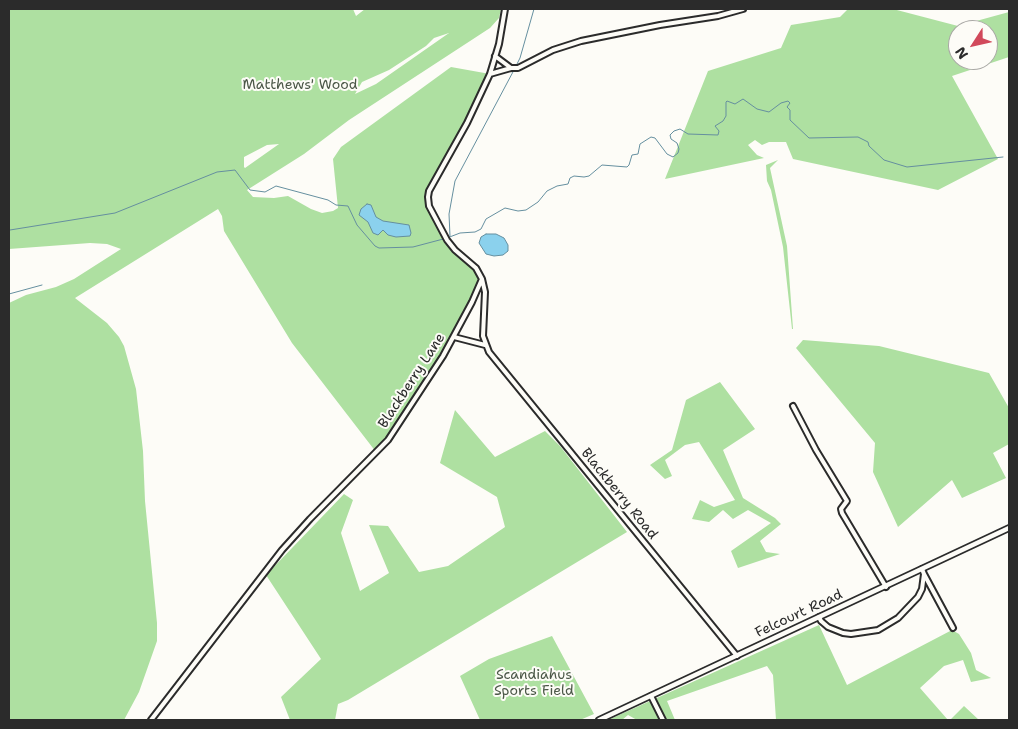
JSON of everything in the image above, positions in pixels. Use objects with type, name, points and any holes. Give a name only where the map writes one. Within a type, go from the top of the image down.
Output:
[{"type":"street","points":[[454,337],[485,345],[482,279],[474,266],[455,250],[447,240],[429,206],[428,197],[429,191],[467,123],[490,74],[500,44],[505,9]]},
{"type":"street","points":[[490,74],[518,68],[553,50],[581,41],[718,16],[743,9]]},
{"type":"street","points":[[495,56],[511,68]]},
{"type":"street","name":"Blackberry Lane","points":[[150,720],[282,550],[388,440],[454,337],[482,279]]},
{"type":"street","name":"Blackberry Road","points":[[485,345],[496,361],[737,656]]},
{"type":"street","points":[[793,406],[846,501],[842,513],[886,587]]},
{"type":"street","name":"Felcourt Road","points":[[599,720],[819,617],[923,572],[1009,528]]},
{"type":"street","points":[[819,617],[828,628],[843,633],[851,634],[878,630],[898,618],[910,607],[922,590],[923,572]]},
{"type":"street","points":[[923,572],[953,628]]},
{"type":"street","points":[[651,696],[662,720]]},
{"type":"green space","name":"Matthews' Wood","points":[[9,9],[353,9],[356,16],[365,9],[501,9],[499,18],[490,28],[349,120],[304,154],[247,190],[253,197],[274,198],[288,196],[322,213],[333,211],[338,208],[333,159],[341,147],[451,67],[490,74],[467,123],[429,191],[427,199],[447,240],[474,266],[482,279],[454,337],[388,440],[376,452],[292,343],[224,231],[222,216],[218,209],[75,298],[107,323],[119,337],[124,346],[136,389],[143,451],[145,501],[157,623],[157,641],[139,692],[124,720],[9,720],[9,303],[26,295],[56,287],[74,279],[121,249],[107,244],[90,243],[9,249]],"holes":[[[449,33],[376,84],[355,94],[362,82],[389,70],[426,46],[434,38]],[[279,144],[245,168],[244,167],[244,157],[267,145]]]},
{"type":"green space","points":[[848,9],[893,9],[948,23],[948,70],[970,70],[952,76],[998,159],[938,190],[793,159],[786,142],[769,142],[762,145],[755,140],[748,145],[757,155],[764,158],[665,179],[708,71],[781,48],[791,25],[840,17]]},
{"type":"green space","points":[[1009,12],[1009,57],[998,61],[998,20],[980,20]]},
{"type":"green space","points":[[778,160],[770,168],[787,246],[793,329],[783,247],[771,190],[767,181],[766,165]]},
{"type":"green space","points":[[803,340],[879,346],[989,373],[1009,408],[1009,444],[993,453],[1006,478],[962,498],[952,480],[898,527],[873,472],[875,443],[796,348]]},
{"type":"green space","points":[[720,382],[755,429],[723,450],[743,498],[775,518],[781,524],[760,541],[766,552],[780,554],[738,568],[731,551],[771,523],[748,510],[733,519],[723,510],[709,522],[692,519],[700,500],[714,507],[735,500],[699,442],[685,445],[665,460],[672,476],[665,479],[650,465],[672,450],[686,400]]},
{"type":"green space","points":[[455,410],[495,457],[545,431],[560,446],[627,532],[348,700],[338,704],[335,720],[290,720],[281,697],[321,659],[266,575],[344,494],[353,500],[341,533],[360,591],[389,573],[369,525],[388,526],[419,572],[448,566],[505,527],[497,497],[440,463]]},
{"type":"green space","points":[[819,625],[847,685],[952,630],[959,634],[971,653],[976,670],[991,678],[971,682],[963,660],[944,666],[920,688],[948,720],[776,720],[773,675],[767,666],[667,701],[675,720],[637,720],[628,715],[622,720],[608,720]]},
{"type":"green space","name":"Scandiahus Sports Field","points":[[552,636],[594,714],[580,720],[480,720],[460,676],[489,659]]},
{"type":"green space","points":[[964,706],[979,720],[950,720]]},
{"type":"water","points":[[367,204],[371,205],[376,217],[383,221],[409,225],[410,236],[396,237],[388,235],[383,230],[378,235],[373,233],[368,222],[359,215],[361,209]]},
{"type":"water","points":[[486,234],[496,234],[504,238],[508,245],[508,251],[503,255],[494,256],[486,254],[479,243],[481,237]]},
{"type":"waterway","points":[[516,66],[534,9]]},
{"type":"waterway","points":[[450,236],[449,214],[455,181],[514,70]]},
{"type":"waterway","points":[[9,231],[115,213],[217,172],[235,170],[250,190],[265,192],[276,186],[328,200],[336,205],[348,206],[357,225],[375,246],[379,248],[413,247],[460,233],[475,232],[481,229],[486,219],[505,208],[518,211],[526,210],[538,202],[547,191],[557,186],[568,184],[570,178],[574,176],[589,176],[602,165],[627,167],[632,155],[638,154],[640,144],[651,137],[655,138],[667,154],[673,157],[678,153],[679,149],[677,143],[671,139],[670,135],[674,131],[680,129],[688,134],[718,135],[719,131],[715,126],[723,121],[726,116],[726,102],[735,104],[743,99],[757,109],[769,112],[781,103],[788,101],[790,103],[787,107],[790,110],[790,120],[809,138],[858,137],[868,142],[869,146],[884,160],[907,167],[1003,157]]},
{"type":"waterway","points":[[9,294],[42,285]]}]
